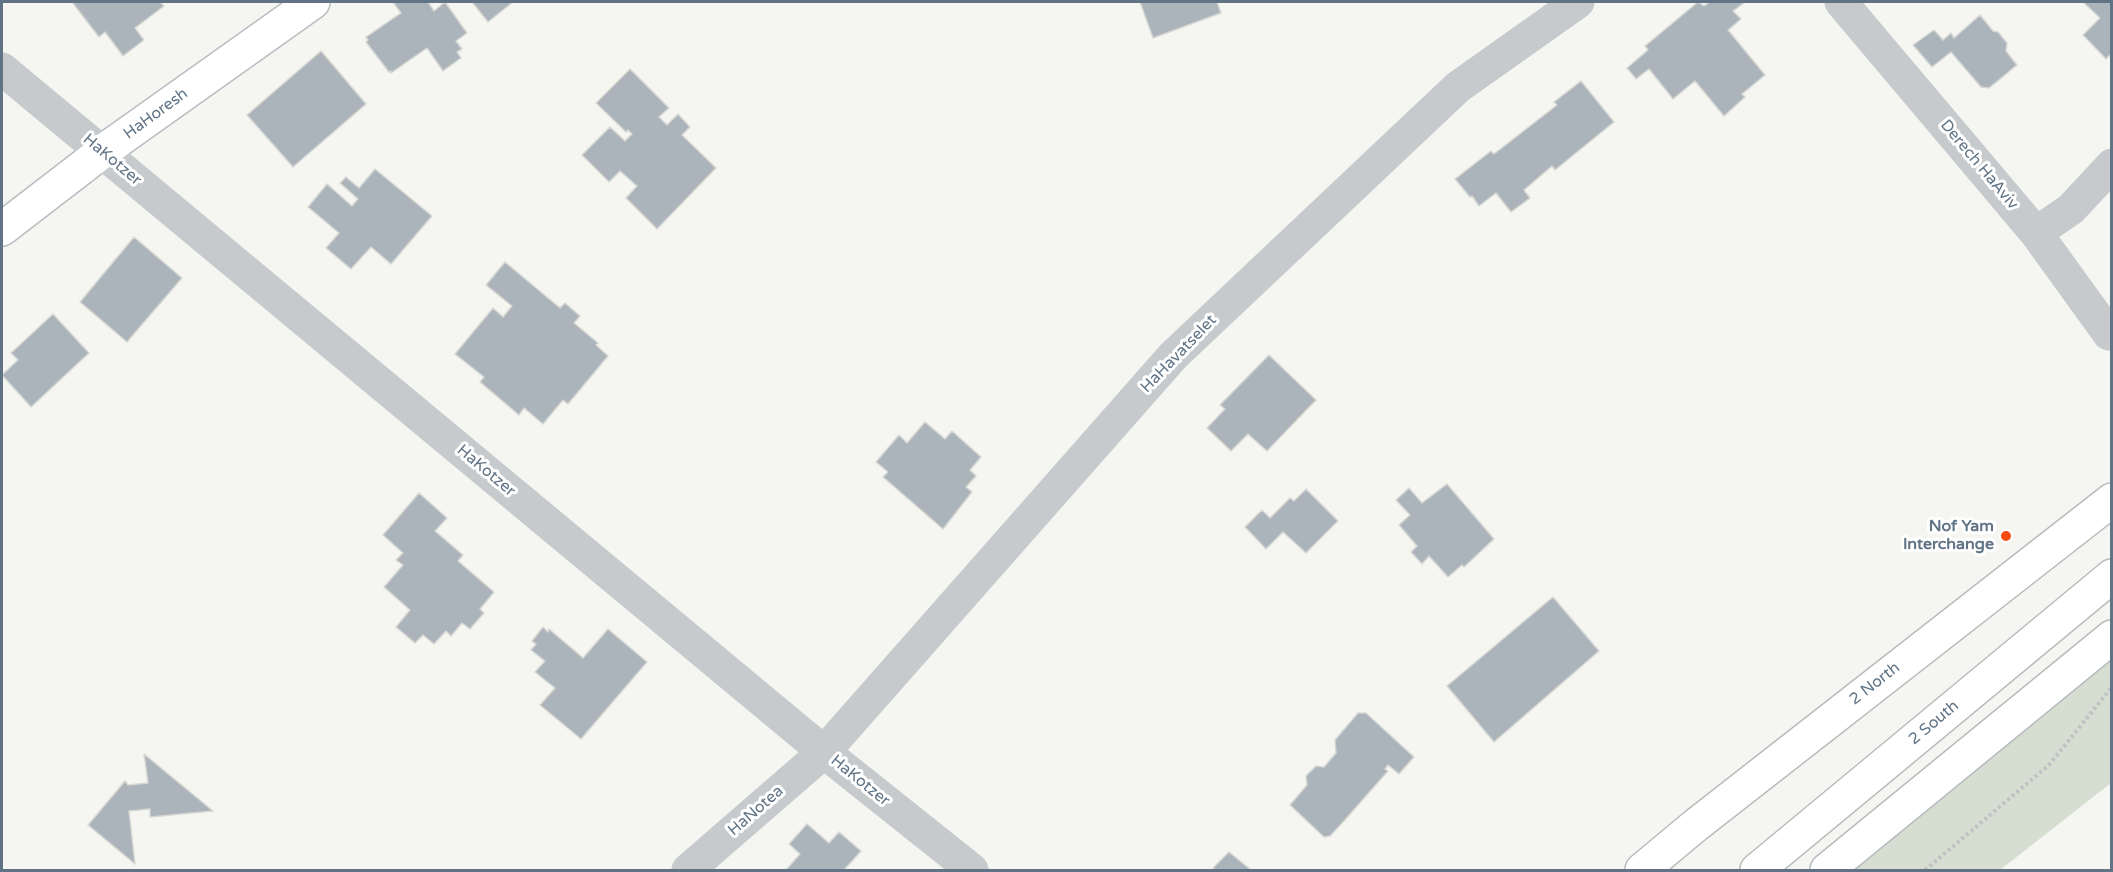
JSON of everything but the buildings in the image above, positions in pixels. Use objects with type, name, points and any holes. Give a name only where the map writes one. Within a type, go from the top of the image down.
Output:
[{"type":"main road","name":"HaHoresh","points":[[2,229],[102,152],[313,2]]},
{"type":"main road","name":"2 North","points":[[1642,870],[1733,795],[2112,500]]},
{"type":"main road","name":"2 South","points":[[1757,870],[2112,576]]},
{"type":"main road","points":[[1827,870],[2112,637]]},
{"type":"street","name":"HaHavatselet","points":[[824,752],[1173,356],[1458,87],[1578,2]]},
{"type":"street","name":"Derech HaAviv","points":[[1841,2],[2036,233],[2109,334]]},
{"type":"street","name":"HaKotzer","points":[[2,69],[824,752],[972,870]]},
{"type":"street","points":[[2036,233],[2071,209],[2112,165]]},
{"type":"street","name":"HaNotea","points":[[688,870],[824,752]]},
{"type":"path","points":[[1925,870],[2049,765],[2112,687]]},
{"type":"shaded area","points":[[2111,658],[2111,783],[2000,870],[1845,870]]},
{"type":"place","name":"Nof Yam Interchange","points":[[2006,536]]}]
